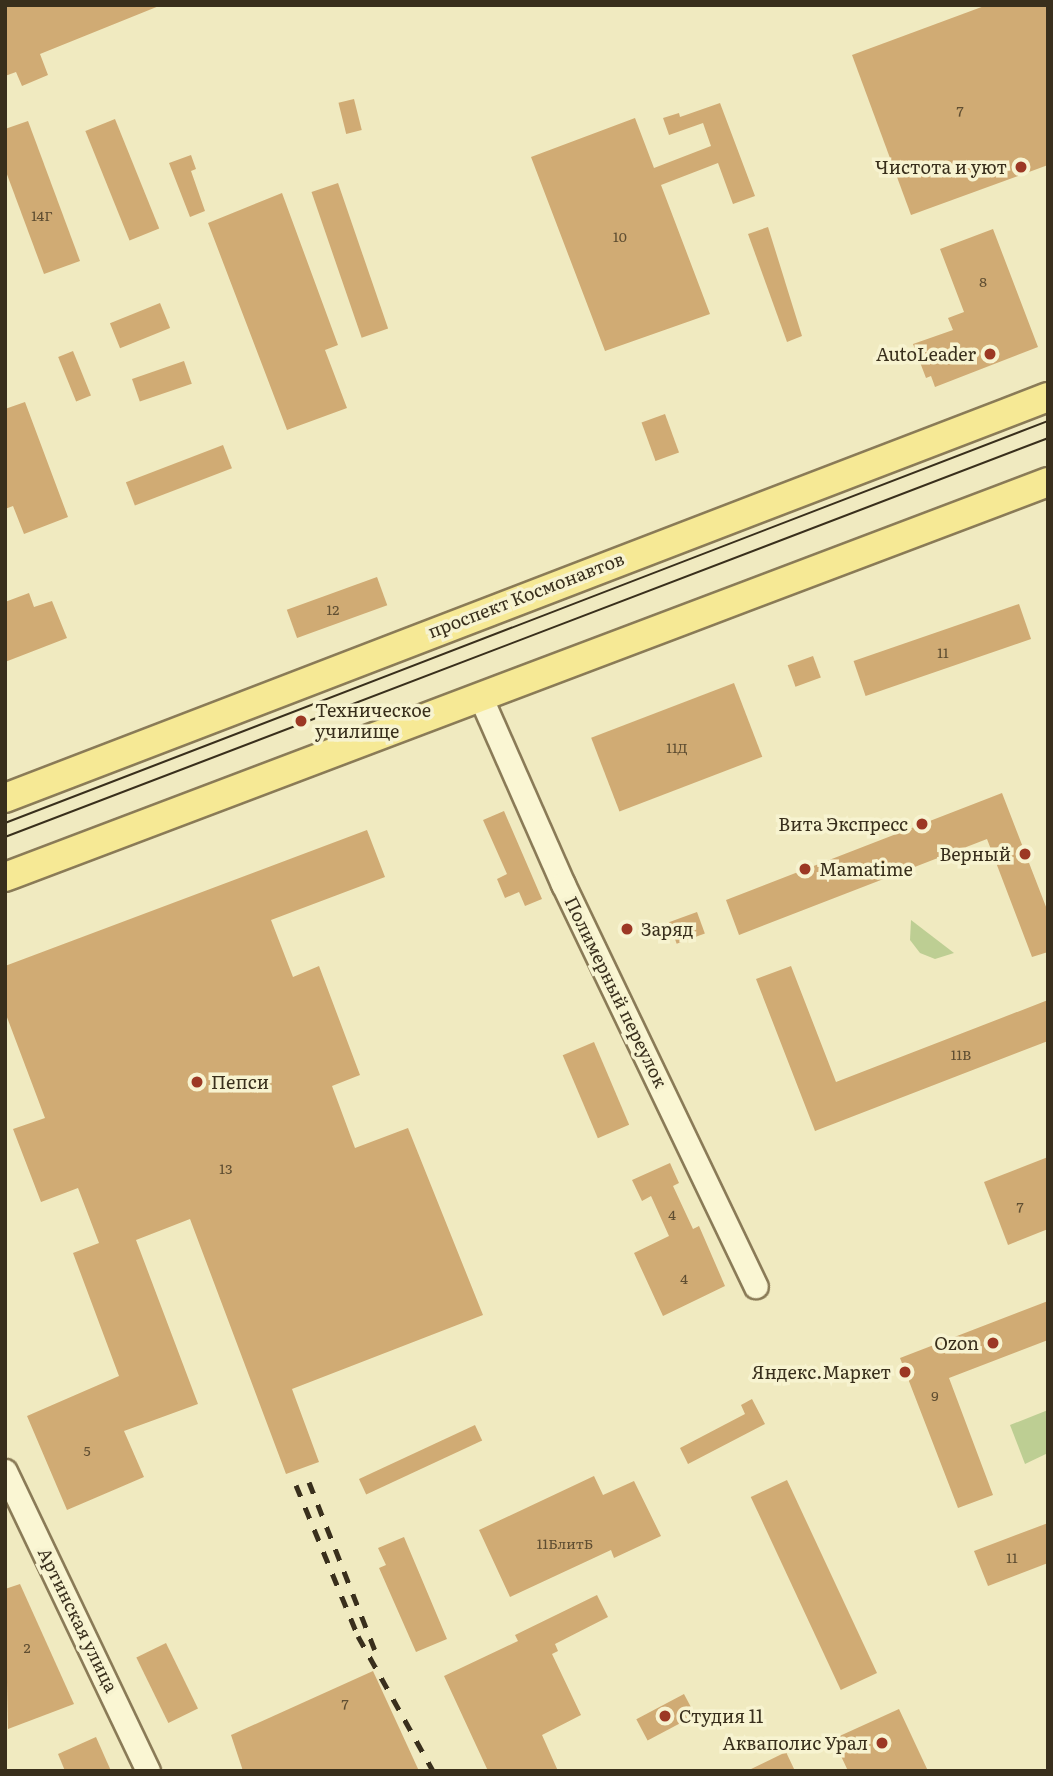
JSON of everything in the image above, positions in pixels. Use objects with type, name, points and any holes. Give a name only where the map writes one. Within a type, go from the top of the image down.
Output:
[{"type":"main road","name":"проспект Космонавтов","points":[[5,798],[1048,397]]},
{"type":"main road","points":[[5,877],[1048,482]]},
{"type":"street","name":"Полимерный переулок","points":[[480,696],[563,884],[756,1286]]},
{"type":"street","name":"Артинская улица","points":[[5,1471],[148,1771]]},
{"type":"green space","points":[[911,920],[954,953],[935,959],[920,953],[910,940]]},
{"type":"green space","points":[[1048,1410],[1048,1453],[1025,1464],[1010,1425]]},
{"type":"building","points":[[5,5],[159,6],[40,54],[48,75],[22,86],[16,72],[5,76]]},
{"type":"building","points":[[987,5],[1048,5],[1048,165],[911,215],[852,55]]},
{"type":"building","points":[[354,99],[362,130],[346,134],[338,103]]},
{"type":"building","points":[[720,103],[755,196],[733,204],[718,163],[661,185],[710,314],[605,351],[531,157],[635,118],[654,168],[711,146],[703,123],[669,135],[663,118],[679,113],[680,117]]},
{"type":"building","points":[[115,119],[159,228],[130,240],[85,131]]},
{"type":"building","points":[[28,121],[80,261],[44,274],[5,169],[5,129]]},
{"type":"building","points":[[191,155],[196,169],[191,171],[205,211],[190,217],[169,163]]},
{"type":"building","points":[[338,183],[388,329],[362,338],[312,192]]},
{"type":"building","points":[[282,193],[338,345],[325,350],[347,408],[287,430],[208,223]]},
{"type":"building","points":[[768,227],[802,336],[787,342],[748,234]]},
{"type":"building","points":[[993,229],[1038,347],[935,387],[931,376],[926,378],[913,344],[953,330],[948,318],[964,312],[940,249]]},
{"type":"building","points":[[160,303],[170,328],[120,348],[110,323]]},
{"type":"building","points":[[73,351],[91,396],[76,401],[58,357]]},
{"type":"building","points":[[184,361],[192,384],[140,402],[132,379]]},
{"type":"building","points":[[25,402],[68,517],[24,534],[13,506],[5,509],[5,409]]},
{"type":"building","points":[[665,414],[679,453],[656,461],[642,423]]},
{"type":"building","points":[[223,445],[232,468],[135,506],[126,482]]},
{"type":"building","points":[[377,577],[387,605],[297,638],[287,610]]},
{"type":"building","points":[[29,593],[34,607],[52,601],[67,638],[5,662],[5,602]]},
{"type":"building","points":[[1019,604],[1031,639],[866,696],[854,661]]},
{"type":"building","points":[[813,656],[821,678],[795,687],[788,665]]},
{"type":"building","points":[[734,683],[762,757],[619,812],[591,738]]},
{"type":"building","points":[[1002,793],[1048,912],[1048,952],[1032,957],[987,839],[739,935],[726,900]]},
{"type":"building","points":[[504,811],[542,899],[525,906],[519,892],[505,898],[497,879],[507,874],[483,820]]},
{"type":"building","points":[[367,830],[385,877],[271,920],[293,977],[319,966],[360,1075],[332,1086],[355,1148],[408,1128],[483,1315],[292,1389],[319,1462],[286,1474],[190,1219],[136,1240],[198,1404],[124,1431],[144,1477],[67,1510],[27,1416],[119,1376],[73,1253],[99,1243],[78,1188],[41,1202],[13,1129],[45,1118],[5,1012],[5,966]]},
{"type":"building","points":[[697,912],[705,934],[677,944],[669,922]]},
{"type":"building","points":[[791,966],[836,1082],[1048,1000],[1048,1041],[815,1131],[756,979]]},
{"type":"building","points":[[594,1042],[629,1125],[598,1138],[563,1055]]},
{"type":"building","points":[[1048,1157],[1048,1229],[1008,1245],[984,1182]]},
{"type":"building","points":[[670,1163],[679,1183],[673,1186],[693,1229],[699,1226],[725,1286],[663,1316],[634,1253],[669,1236],[651,1196],[642,1201],[632,1180]]},
{"type":"building","points":[[1048,1301],[1048,1340],[949,1378],[993,1495],[958,1508],[900,1358]]},
{"type":"building","points":[[752,1399],[765,1424],[688,1464],[680,1448],[745,1414],[741,1405]]},
{"type":"building","points":[[475,1425],[482,1440],[366,1495],[359,1479]]},
{"type":"building","points":[[594,1476],[603,1495],[634,1481],[661,1536],[614,1558],[611,1550],[510,1597],[479,1530]]},
{"type":"building","points":[[787,1480],[877,1673],[841,1690],[751,1497]]},
{"type":"building","points":[[1048,1523],[1048,1563],[988,1586],[974,1551]]},
{"type":"building","points":[[404,1537],[447,1639],[416,1652],[379,1568],[386,1565],[378,1548]]},
{"type":"building","points":[[20,1584],[74,1704],[8,1729],[5,1589]]},
{"type":"building","points":[[597,1595],[608,1617],[555,1644],[558,1651],[552,1654],[581,1715],[542,1735],[558,1771],[488,1771],[444,1676],[518,1641],[515,1635]]},
{"type":"building","points":[[166,1643],[198,1709],[168,1723],[136,1657]]},
{"type":"building","points":[[373,1671],[419,1771],[243,1771],[231,1735]]},
{"type":"building","name":"Студия 11","points":[[684,1694],[695,1715],[648,1741],[636,1719]]},
{"type":"building","points":[[899,1709],[928,1771],[848,1771],[833,1739]]},
{"type":"building","points":[[96,1737],[111,1771],[65,1771],[58,1754]]},
{"type":"building","points":[[786,1752],[795,1771],[747,1771]]},
{"type":"tram line","points":[[5,823],[1048,421]]},
{"type":"tram line","points":[[5,837],[1048,438]]},
{"type":"railway","points":[[309,1482],[375,1650]]},
{"type":"railway","points":[[296,1485],[358,1636],[433,1771]]},
{"type":"place","name":"Чистота и уют","points":[[1021,167]]},
{"type":"place","name":"AutoLeader","points":[[990,354]]},
{"type":"place","name":"Техническое училище","points":[[301,721]]},
{"type":"place","name":"Вита Экспресс","points":[[922,824]]},
{"type":"place","name":"Верный","points":[[1025,854]]},
{"type":"place","name":"Mamatime","points":[[805,869]]},
{"type":"place","name":"Заряд","points":[[627,929]]},
{"type":"place","name":"Пепси","points":[[197,1082]]},
{"type":"place","name":"Ozon","points":[[993,1343]]},
{"type":"place","name":"Яндекс.Маркет","points":[[905,1372]]},
{"type":"place","name":"Студия 11","points":[[665,1716]]},
{"type":"place","name":"Акваполис Урал","points":[[882,1743]]}]
